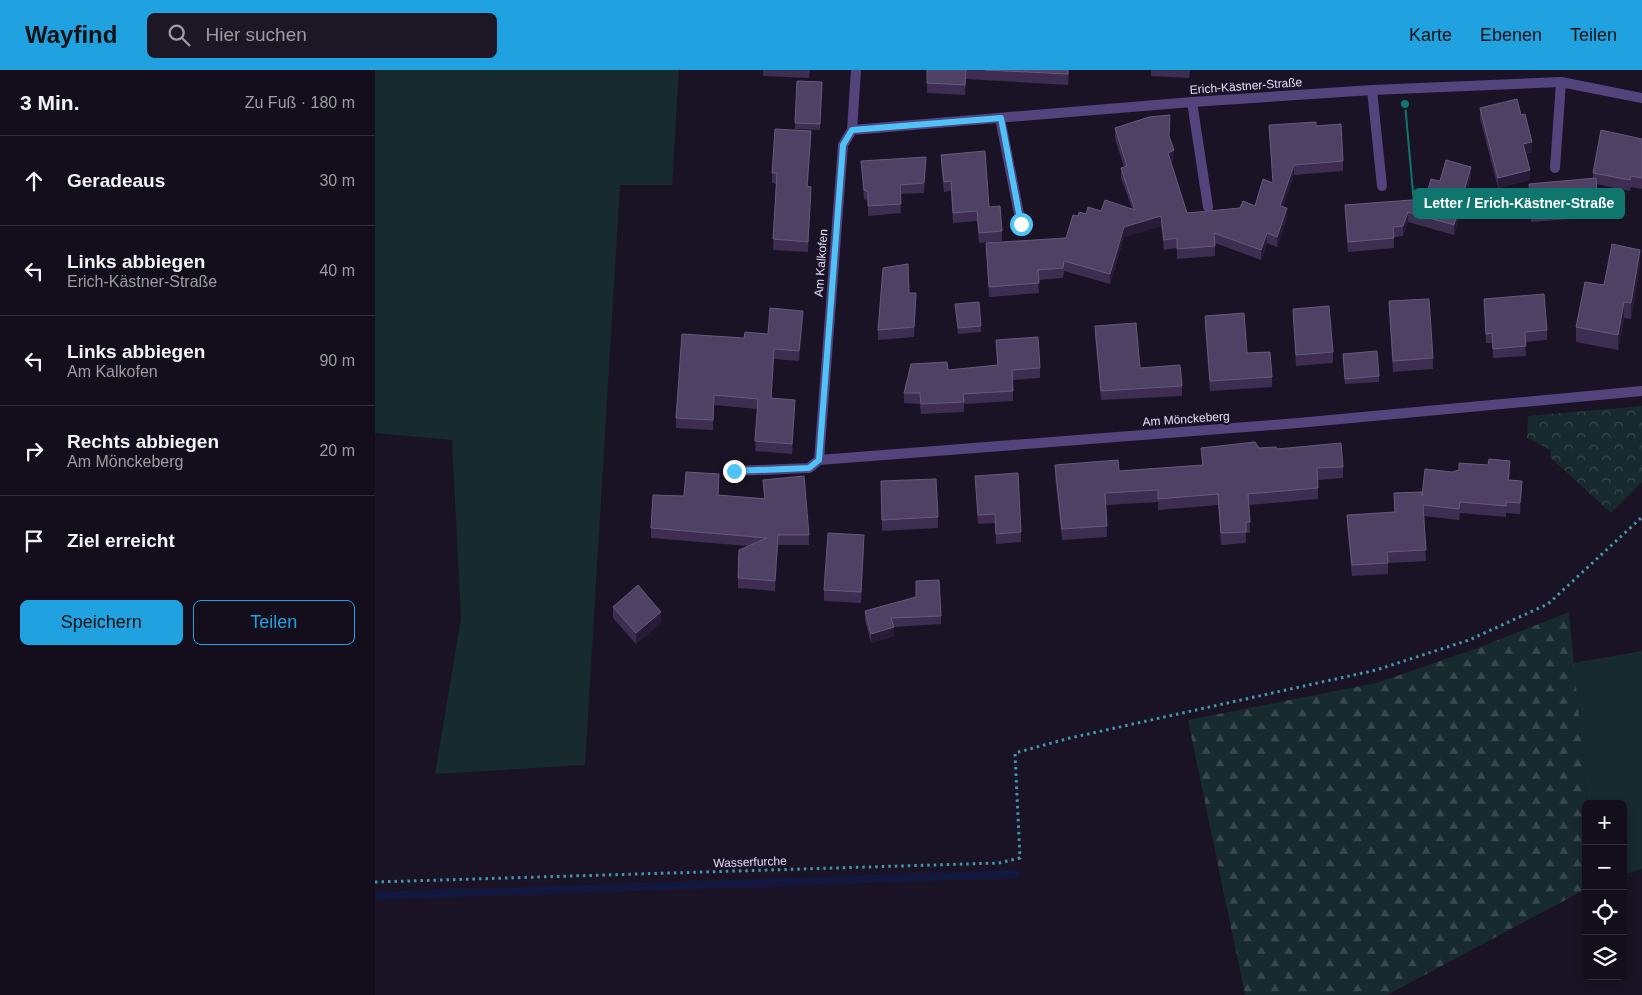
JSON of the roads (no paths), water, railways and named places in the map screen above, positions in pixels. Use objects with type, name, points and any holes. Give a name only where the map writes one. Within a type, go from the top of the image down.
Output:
[{"type":"street","name":"Am Kalkofen","points":[[819,460],[843,145],[852,130],[855,70]]},
{"type":"street","name":"Erich-Kästner-Straße","points":[[852,130],[1192,102],[1373,90],[1561,82],[1642,98]]},
{"type":"street","points":[[1555,168],[1561,82]]},
{"type":"street","points":[[1373,90],[1382,186]]},
{"type":"street","points":[[1192,102],[1208,207]]},
{"type":"street","points":[[1001,118],[1021,224]]},
{"type":"street","name":"Am Mönckeberg","points":[[734,471],[809,468],[819,460],[1298,423],[1642,391]]},
{"type":"waterway","points":[[375,896],[1016,874]]},
{"type":"place","name":"Letter / Erich-Kästner-Straße","points":[[1405,104]]}]
